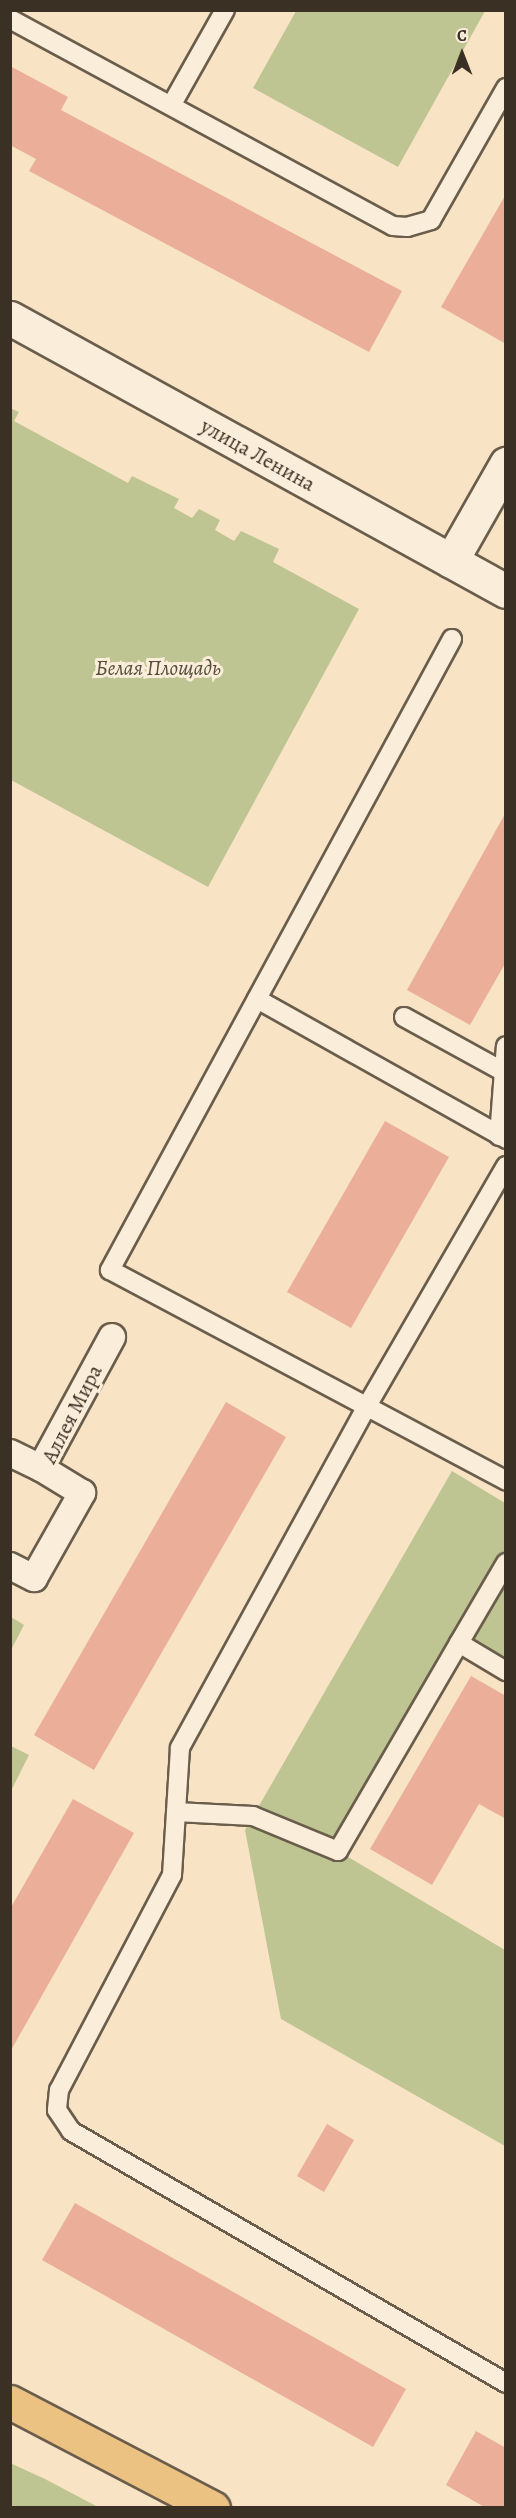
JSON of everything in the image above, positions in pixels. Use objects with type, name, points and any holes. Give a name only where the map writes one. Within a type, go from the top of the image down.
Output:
[{"type":"main road","name":"улица Ленина","points":[[10,318],[506,591]]},
{"type":"main road","points":[[451,561],[506,464]]},
{"type":"main road","points":[[10,2402],[213,2508]]},
{"type":"street","name":"Аллея Мира","points":[[41,1468],[112,1337]]},
{"type":"street","name":"Аллея Мира","points":[[10,1453],[41,1468],[82,1493],[34,1578],[10,1566]]},
{"type":"lane","points":[[172,104],[225,10]]},
{"type":"lane","points":[[10,19],[172,104],[393,226],[407,227],[430,220],[506,88]]},
{"type":"lane","points":[[452,639],[110,1270],[506,1481]]},
{"type":"lane","points":[[257,999],[502,1138],[503,1072],[506,1046]]},
{"type":"lane","points":[[404,1017],[503,1072]]},
{"type":"lane","points":[[506,1166],[367,1406],[180,1748],[172,1875],[59,2090],[57,2110],[71,2131],[506,2383]]},
{"type":"lane","points":[[176,1812],[253,1816],[338,1851],[506,1563]]},
{"type":"lane","points":[[459,1643],[506,1671]]},
{"type":"green space","points":[[296,11],[485,11],[398,167],[253,88]]},
{"type":"green space","name":"Белая Площадь","points":[[10,408],[19,412],[14,421],[128,483],[132,476],[179,499],[174,508],[192,518],[199,509],[220,520],[215,530],[234,541],[241,531],[279,549],[273,562],[359,609],[208,887],[11,780]]},
{"type":"green space","points":[[452,1471],[505,1503],[505,1671],[460,1643],[338,1851],[505,1950],[505,2146],[281,2019],[245,1830]]},
{"type":"green space","points":[[11,1617],[24,1625],[11,1650]]},
{"type":"green space","points":[[11,1746],[29,1755],[11,1791]]},
{"type":"green space","points":[[10,2463],[45,2479],[98,2507],[11,2507]]},
{"type":"building","points":[[10,66],[68,97],[61,110],[402,291],[369,352],[29,171],[36,159],[10,145]]},
{"type":"building","points":[[506,194],[506,344],[441,307]]},
{"type":"building","points":[[506,812],[506,962],[470,1025],[407,990]]},
{"type":"building","points":[[385,1121],[449,1157],[351,1328],[287,1292]]},
{"type":"building","points":[[226,1402],[286,1437],[94,1770],[34,1735]]},
{"type":"building","points":[[471,1676],[506,1696],[506,1819],[479,1804],[432,1885],[370,1849]]},
{"type":"building","points":[[73,1799],[134,1833],[10,2052],[10,1909]]},
{"type":"building","points":[[327,2124],[354,2140],[324,2192],[297,2176]]},
{"type":"building","points":[[75,2203],[406,2389],[373,2447],[42,2260]]},
{"type":"building","points":[[476,2431],[506,2448],[506,2508],[486,2508],[446,2485]]}]
